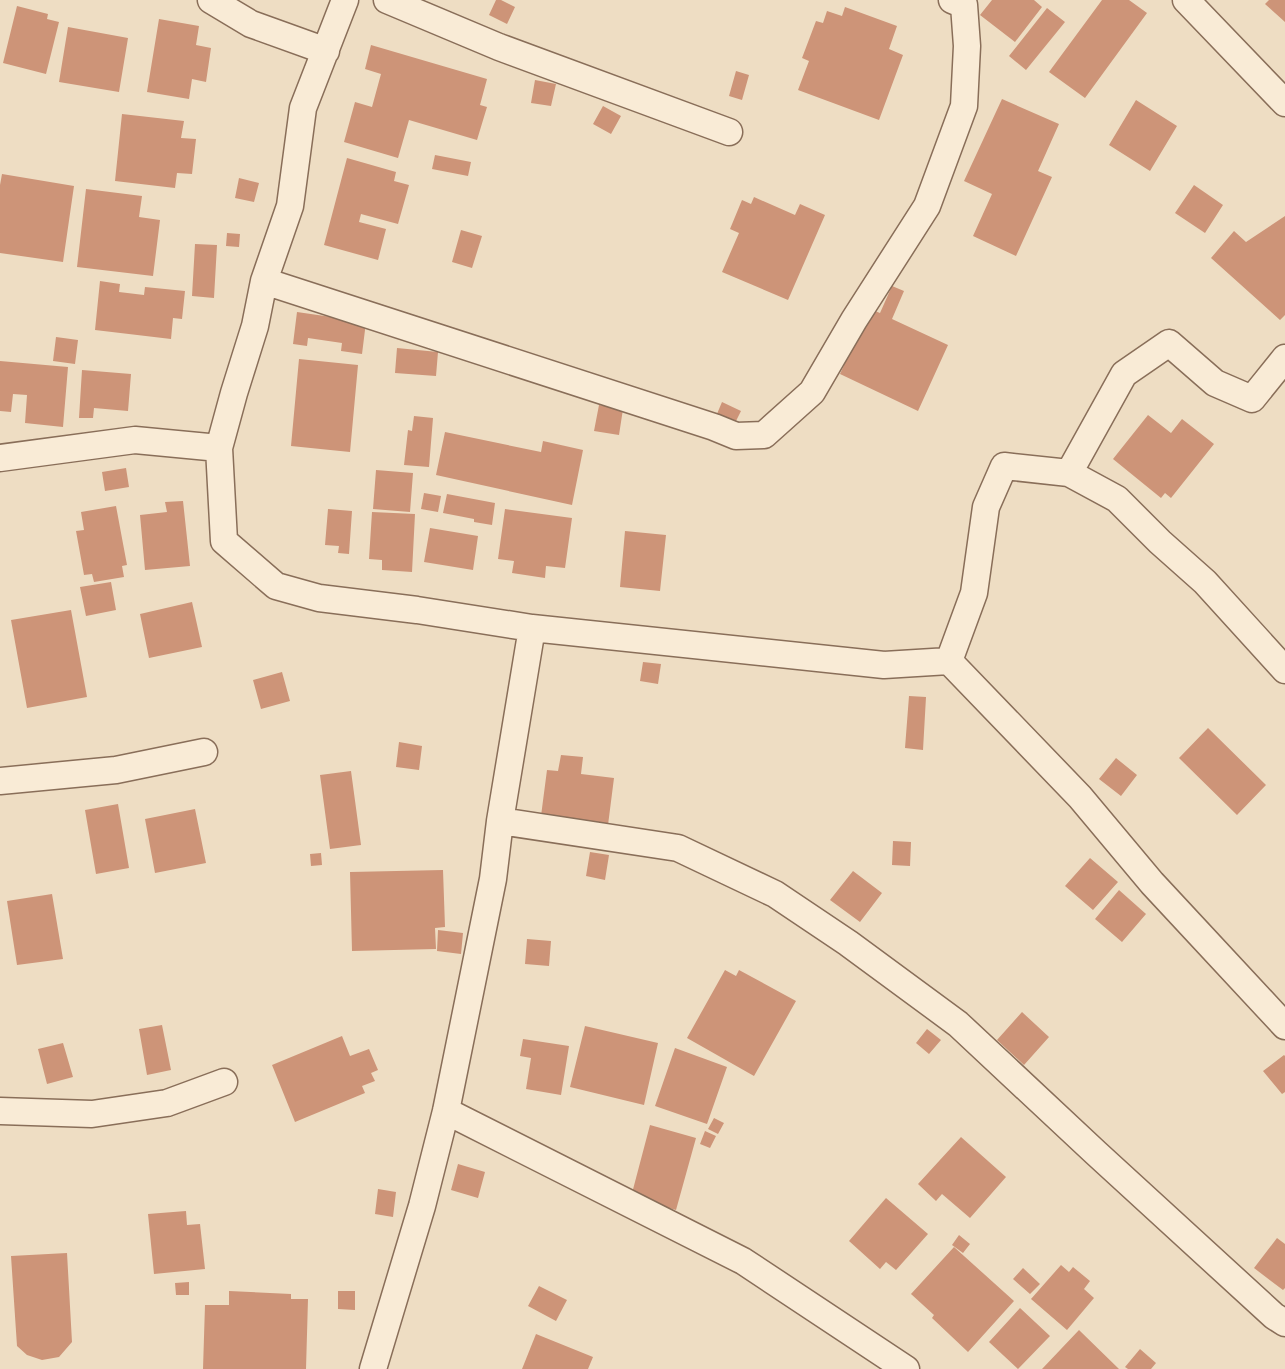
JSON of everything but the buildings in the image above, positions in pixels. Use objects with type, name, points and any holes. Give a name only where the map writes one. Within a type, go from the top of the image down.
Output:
[{"type":"street","points":[[212,0],[251,24],[326,51]]},
{"type":"street","points":[[345,0],[303,108],[290,206],[264,281],[255,326],[219,448],[224,541],[276,586],[319,598],[418,610],[532,628],[884,665],[949,661],[1080,797],[1152,883],[1285,1026]]},
{"type":"street","points":[[386,0],[499,47],[730,132]]},
{"type":"street","points":[[264,281],[686,418],[736,436],[764,435],[812,392],[854,320],[927,206],[964,106],[967,46],[964,5],[952,0]]},
{"type":"street","points":[[1186,0],[1285,103]]},
{"type":"street","points":[[1069,473],[1124,374],[1168,343],[1215,383],[1252,399],[1285,358]]},
{"type":"street","points":[[0,458],[135,440],[219,448]]},
{"type":"street","points":[[949,661],[974,593],[986,507],[1004,466],[1069,473],[1117,499],[1160,542],[1205,582],[1285,670]]},
{"type":"street","points":[[373,1369],[422,1206],[446,1111],[493,879],[500,821],[532,628]]},
{"type":"street","points":[[0,782],[116,770],[204,752]]},
{"type":"street","points":[[500,821],[678,848],[775,894],[848,943],[958,1024],[1238,1284],[1274,1316],[1285,1323]]},
{"type":"street","points":[[0,1111],[92,1114],[167,1103],[224,1082]]},
{"type":"street","points":[[446,1111],[743,1260],[906,1369]]}]
